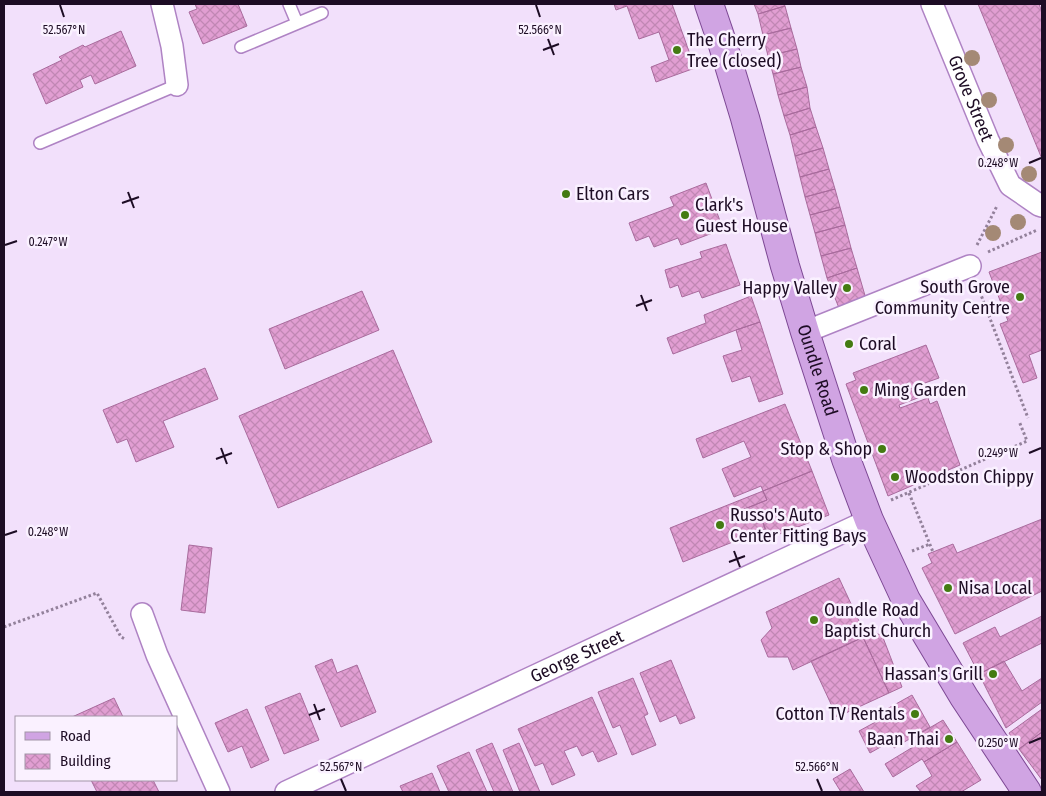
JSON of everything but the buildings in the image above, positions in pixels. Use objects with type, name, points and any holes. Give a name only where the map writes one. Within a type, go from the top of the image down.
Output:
[{"type":"main road","name":"Oundle Road","points":[[709,4],[742,109],[805,332],[843,450],[867,516],[906,600],[964,697],[1024,791]]},
{"type":"street","points":[[162,4],[172,46],[177,85]]},
{"type":"street","name":"Grove Street","points":[[932,4],[988,140],[1010,185],[1042,206]]},
{"type":"street","points":[[805,332],[969,263]]},
{"type":"street","name":"George Street","points":[[286,792],[867,516]]},
{"type":"street","points":[[142,614],[157,655],[219,792]]},
{"type":"lane","points":[[289,4],[297,23]]},
{"type":"lane","points":[[242,47],[322,13]]},
{"type":"lane","points":[[40,144],[177,85]]},
{"type":"path","points":[[999,202],[969,263],[1028,418]]},
{"type":"path","points":[[969,263],[1042,228]]},
{"type":"path","points":[[867,516],[909,492],[1027,441],[1019,421]]},
{"type":"path","points":[[909,492],[933,552]]},
{"type":"path","points":[[4,627],[97,593],[121,636],[157,655]]},
{"type":"place","name":"The Cherry Tree (closed)","points":[[677,50]]},
{"type":"place","name":"Elton Cars","points":[[566,194]]},
{"type":"place","name":"Clark's Guest House","points":[[685,215]]},
{"type":"place","name":"Happy Valley","points":[[847,288]]},
{"type":"place","name":"South Grove Community Centre","points":[[1020,297]]},
{"type":"place","name":"Coral","points":[[849,344]]},
{"type":"place","name":"Ming Garden","points":[[864,390]]},
{"type":"place","name":"Stop & Shop","points":[[882,449]]},
{"type":"place","name":"Woodston Chippy","points":[[895,477]]},
{"type":"place","name":"Russo's Auto Center Fitting Bays","points":[[720,525]]},
{"type":"place","name":"Nisa Local","points":[[948,588]]},
{"type":"place","name":"Oundle Road Baptist Church","points":[[814,620]]},
{"type":"place","name":"Hassan's Grill","points":[[993,674]]},
{"type":"place","name":"Cotton TV Rentals","points":[[915,714]]},
{"type":"place","name":"Baan Thai","points":[[949,739]]}]
